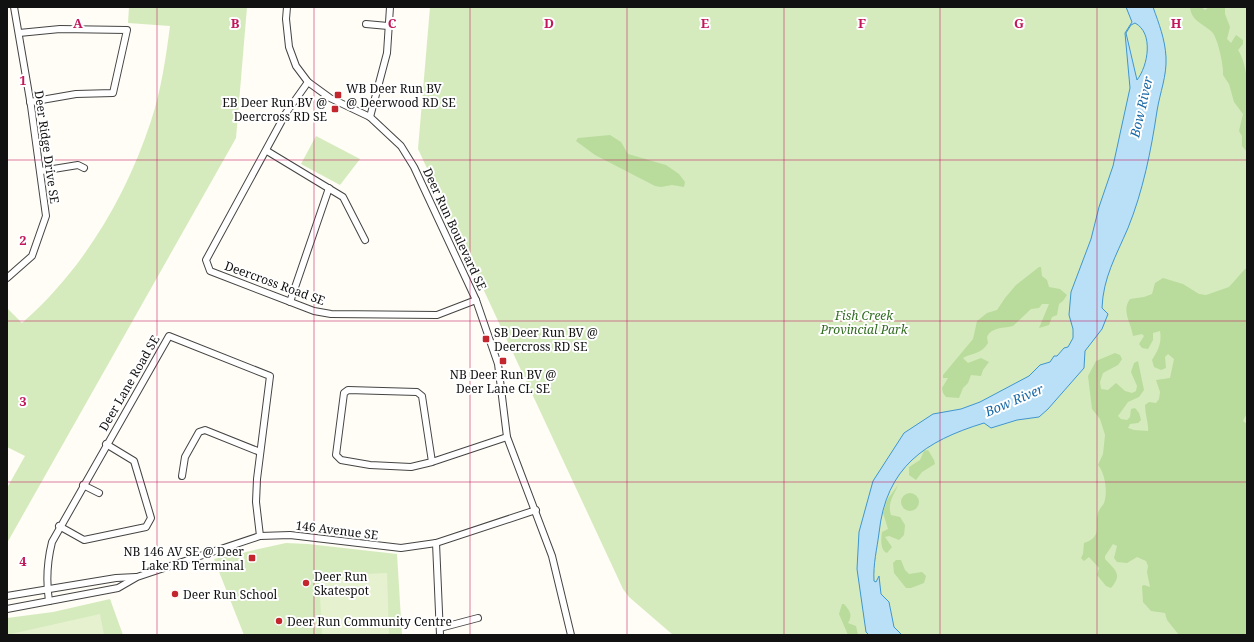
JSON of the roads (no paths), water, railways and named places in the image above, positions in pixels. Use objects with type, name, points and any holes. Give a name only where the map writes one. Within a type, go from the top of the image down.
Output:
[{"type":"street","name":"Deer Ridge Drive SE","points":[[7,278],[32,256],[46,216],[30,102],[14,7]]},
{"type":"street","name":"Deer Run Boulevard SE","points":[[287,7],[286,19],[289,47],[296,66],[308,82],[330,98],[370,118],[401,146],[414,168],[476,300],[498,364],[507,437],[536,510],[552,556],[571,635]]},
{"type":"street","points":[[370,118],[387,53],[390,7]]},
{"type":"street","points":[[366,24],[388,26]]},
{"type":"street","points":[[19,33],[60,29],[128,30],[113,93],[76,94],[30,102]]},
{"type":"street","name":"Deercross Road SE","points":[[308,82],[286,113],[267,151],[206,260],[210,272],[314,311],[331,314],[437,315],[476,300]]},
{"type":"street","points":[[267,151],[343,197],[364,240]]},
{"type":"street","points":[[40,171],[78,165],[84,168]]},
{"type":"street","points":[[290,302],[329,188]]},
{"type":"street","name":"Deer Lane Road SE","points":[[50,601],[47,589],[49,555],[52,542],[59,526],[169,336],[270,376],[260,452],[256,502],[260,536]]},
{"type":"street","points":[[432,462],[422,396],[417,392],[348,390],[344,393],[336,455],[341,460],[370,465],[411,467],[432,462],[507,437]]},
{"type":"street","points":[[182,476],[186,457],[199,432],[205,430],[260,452]]},
{"type":"street","points":[[59,526],[84,540],[146,527],[151,518],[134,461],[106,444]]},
{"type":"street","points":[[83,485],[99,493]]},
{"type":"street","name":"146 Avenue SE","points":[[7,596],[137,577],[260,536],[290,535],[401,548],[436,543],[536,510]]},
{"type":"street","points":[[436,543],[440,635]]},
{"type":"street","name":"146 Avenue SE","points":[[7,609],[118,588],[137,577]]},
{"type":"street","points":[[440,628],[478,618]]},
{"type":"water","name":"Bow River","points":[[1126,7],[1153,7],[1164,44],[1166,64],[1149,156],[1142,185],[1128,228],[1111,267],[1105,287],[1102,308],[1108,314],[1102,329],[1085,351],[1084,368],[1048,409],[1039,417],[1017,420],[991,428],[984,423],[963,430],[944,438],[927,448],[912,460],[900,474],[890,490],[883,510],[875,557],[874,581],[876,582],[879,576],[881,594],[889,602],[894,627],[902,635],[869,635],[866,632],[857,569],[859,532],[873,481],[904,433],[933,414],[961,409],[980,402],[1029,376],[1040,365],[1050,362],[1054,356],[1057,356],[1064,348],[1068,347],[1073,338],[1073,329],[1069,315],[1071,292],[1091,239],[1099,207],[1113,166],[1130,88],[1125,33],[1132,22]],"holes":[[[1135,23],[1145,34],[1147,50],[1144,67],[1137,80],[1126,33],[1131,25]]]},
{"type":"place","name":"WB Deer Run BV @ Deerwood RD SE","points":[[338,95]]},
{"type":"place","name":"EB Deer Run BV @ Deercross RD SE","points":[[335,109]]},
{"type":"place","name":"SB Deer Run BV @ Deercross RD SE","points":[[486,339]]},
{"type":"place","name":"NB Deer Run BV @ Deer Lane CL SE","points":[[503,361]]},
{"type":"place","name":"NB 146 AV SE @ Deer Lake RD Terminal","points":[[252,558]]},
{"type":"place","name":"Deer Run Skatespot","points":[[306,583]]},
{"type":"place","name":"Deer Run School","points":[[175,594]]},
{"type":"place","name":"Deer Run Community Centre","points":[[279,621]]},
{"type":"park label","name":"Fish Creek Provincial Park","points":[[864,322]]}]
